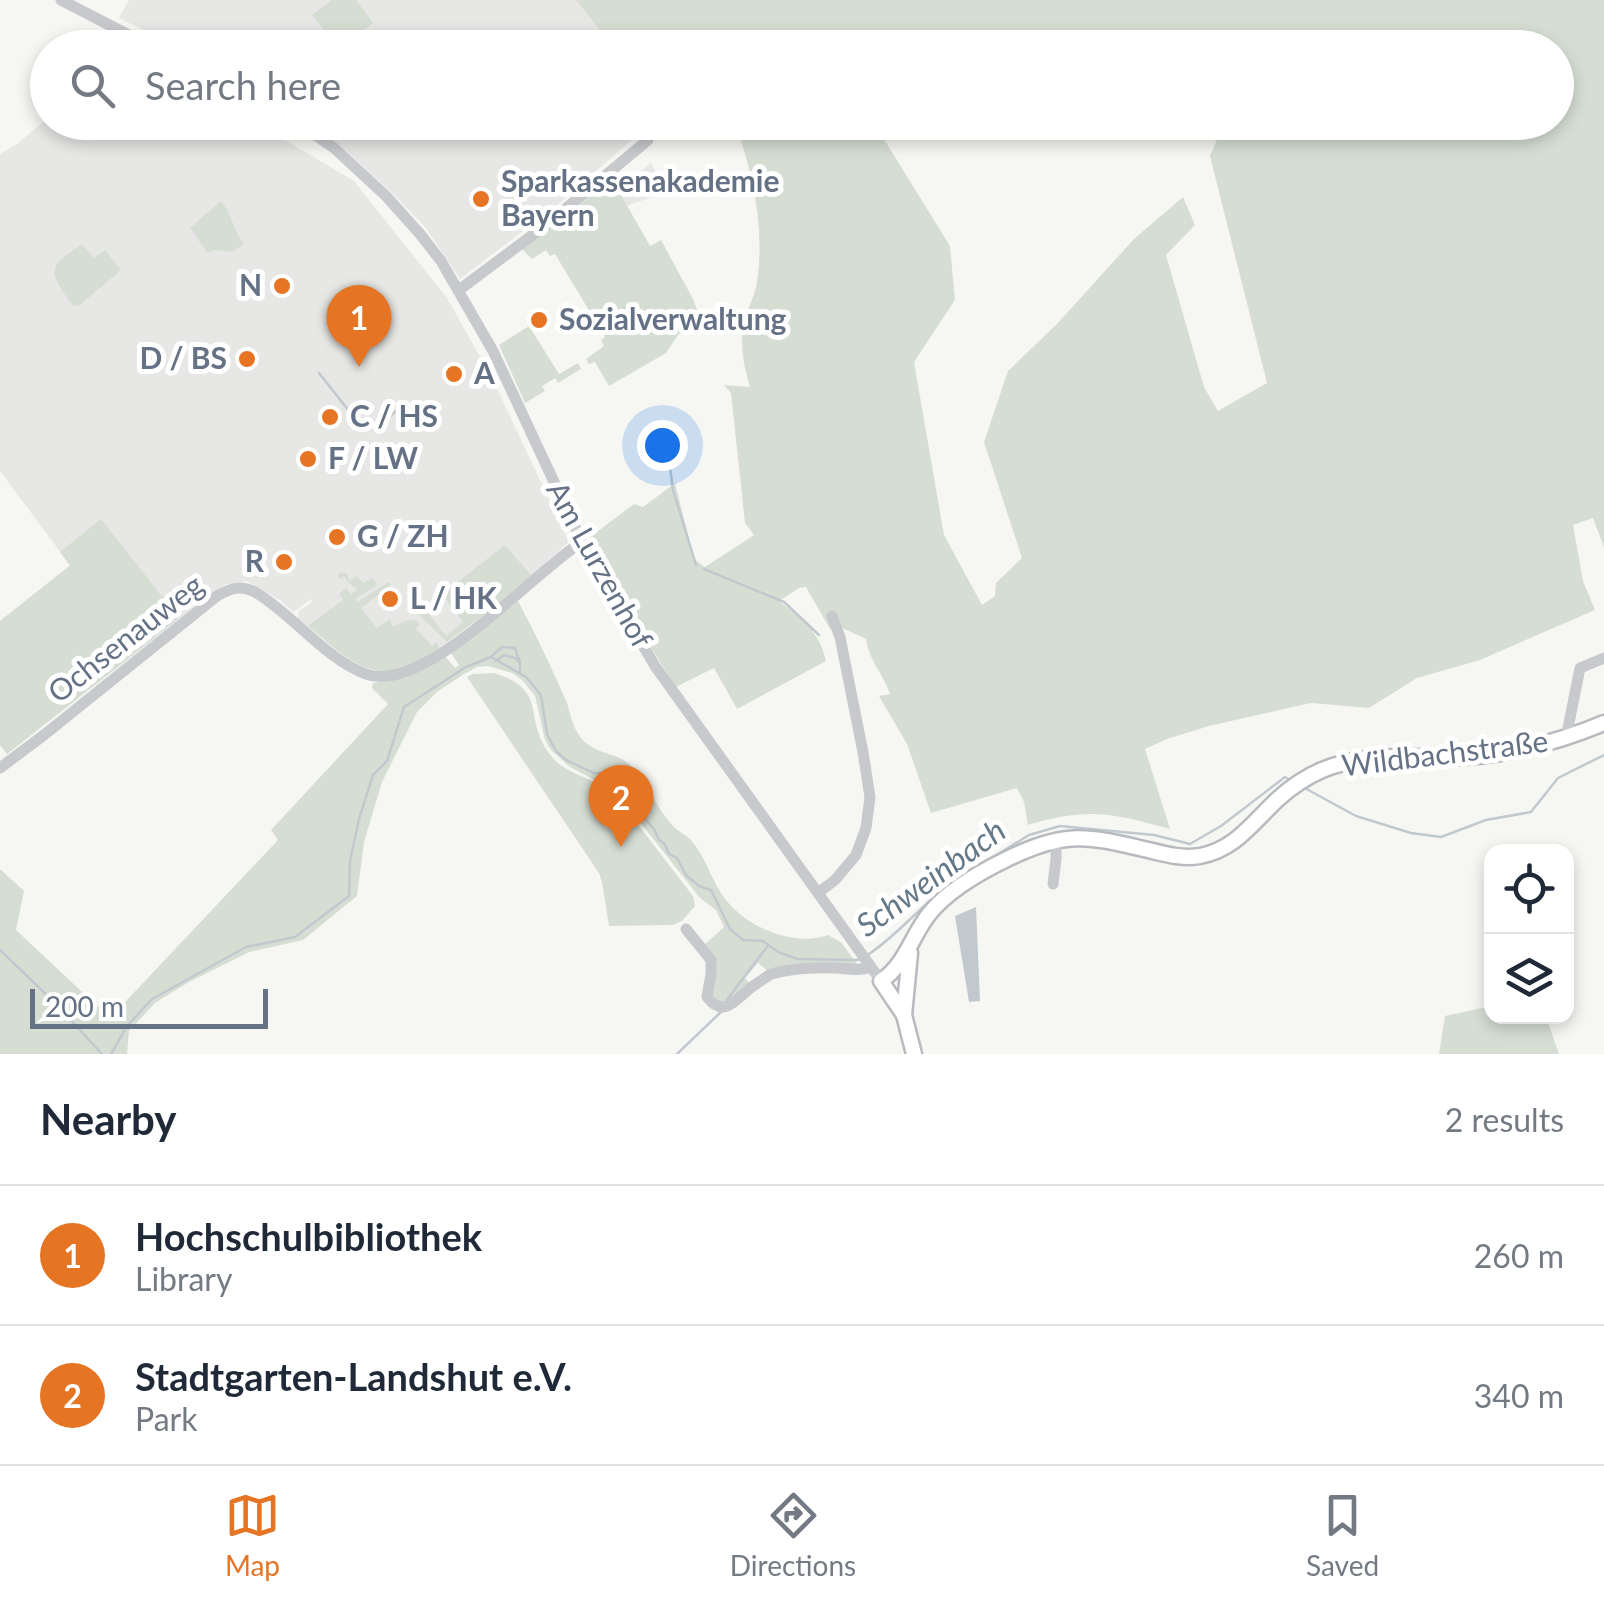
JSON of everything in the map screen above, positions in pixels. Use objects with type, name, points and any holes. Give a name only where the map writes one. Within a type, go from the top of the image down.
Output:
[{"type":"main road","name":"Wildbachstraße","points":[[1056,839],[1086,837],[1170,856],[1206,855],[1240,838],[1286,792],[1336,765],[1362,760],[1482,756],[1527,749],[1604,723]]},
{"type":"main road","points":[[881,982],[900,965],[928,915],[959,888],[998,863],[1056,839]]},
{"type":"main road","points":[[911,947],[904,1015],[914,1054]]},
{"type":"main road","name":"Am Lurzenhof","points":[[881,982],[904,1015]]},
{"type":"street","points":[[61,0],[119,30]]},
{"type":"street","name":"Am Lurzenhof","points":[[322,140],[394,204],[460,290],[493,350],[582,542],[663,679],[881,982]]},
{"type":"street","points":[[460,290],[648,140]]},
{"type":"street","name":"Ochsenauweg","points":[[0,768],[228,590],[240,586],[255,592],[347,665],[382,678],[416,669],[446,650],[582,542]]},
{"type":"street","points":[[818,892],[856,855],[866,828],[870,797],[844,656],[832,616]]},
{"type":"street","name":"Wildbachstraße","points":[[1566,738],[1580,668],[1604,658]]},
{"type":"street","points":[[1053,884],[1056,839]]},
{"type":"street","points":[[686,929],[711,960],[707,997],[719,1007],[729,1006],[770,974],[823,968],[864,970],[866,960]]},
{"type":"shaded area","points":[[129,0],[592,0],[614,30],[143,30],[119,18]]},
{"type":"shaded area","points":[[332,0],[356,0],[373,23],[364,30],[324,30],[312,15]]},
{"type":"shaded area","points":[[576,0],[1604,0],[1604,547],[1593,518],[1573,525],[1583,581],[1595,610],[1480,660],[1417,678],[1369,708],[1311,703],[1209,726],[1145,749],[1170,829],[1099,814],[1028,825],[1017,788],[931,813],[907,744],[879,696],[890,694],[866,639],[840,627],[830,629],[806,587],[779,601],[814,633],[826,661],[737,709],[714,668],[676,687],[590,537],[634,504],[643,507],[675,483],[694,559],[705,567],[754,535],[745,523],[731,393],[724,385],[750,387],[742,334],[756,288],[759,261],[756,201],[740,140],[885,140],[950,246],[955,300],[914,362],[944,535],[982,605],[995,596],[996,583],[1022,558],[984,442],[1008,371],[1134,239],[1183,197],[1195,225],[1166,255],[1204,387],[1218,411],[1267,383],[1210,156],[1217,140],[1574,140],[1574,30],[600,30]]},
{"type":"shaded area","points":[[30,133],[30,140],[285,140],[354,181],[447,298],[493,380],[567,544],[437,650],[350,660],[298,619],[299,611],[312,602],[308,595],[310,600],[293,612],[246,581],[224,585],[7,754],[0,745],[0,621],[70,565],[0,471],[0,154]]},
{"type":"shaded area","name":"Sparkassenakademie Bayern","points":[[332,140],[632,140],[561,202],[460,279],[426,228]]},
{"type":"shaded area","points":[[651,163],[665,192],[627,206],[615,184],[624,177],[628,181]]},
{"type":"shaded area","points":[[612,179],[650,246],[661,240],[699,315],[666,353],[609,386],[595,362],[589,364],[586,359],[604,346],[601,340],[605,337],[555,254],[550,256],[546,250],[532,259],[522,249]]},
{"type":"shaded area","points":[[221,201],[244,244],[232,252],[207,252],[190,228]]},
{"type":"shaded area","points":[[82,244],[94,258],[105,250],[121,270],[74,306],[55,272],[59,262]]},
{"type":"shaded area","points":[[529,326],[559,374],[578,363],[581,369],[558,383],[555,378],[542,386],[545,391],[525,403],[499,345]]},
{"type":"shaded area","points":[[101,519],[179,618],[7,754],[0,745],[0,621],[70,566],[60,552]]},
{"type":"shaded area","points":[[505,545],[531,575],[447,642],[419,615],[425,609],[446,636],[463,622],[442,594]]},
{"type":"shaded area","points":[[341,572],[350,581],[357,576],[363,583],[373,578],[377,585],[355,599],[357,602],[389,582],[391,585],[361,608],[377,628],[390,619],[393,627],[417,621],[420,624],[416,629],[432,646],[437,642],[437,650],[408,667],[379,671],[330,645],[308,626],[343,600],[339,594],[346,588],[351,594],[356,591],[357,587],[344,576],[340,579]]},
{"type":"shaded area","points":[[517,599],[577,732],[589,746],[633,768],[674,827],[695,845],[730,905],[754,924],[783,936],[828,935],[841,942],[857,964],[769,972],[758,963],[745,978],[753,986],[729,1006],[714,1005],[711,974],[702,947],[724,927],[716,910],[700,898],[624,802],[551,750],[535,696],[522,680],[488,666],[477,667],[437,692],[417,712],[382,782],[364,842],[357,896],[303,940],[249,952],[155,1003],[129,1031],[127,1054],[0,1054],[0,869],[24,891],[16,930],[110,1018],[278,840],[271,830],[388,704],[372,688],[373,683],[405,678],[445,656],[455,668],[459,665],[451,653]]},
{"type":"shaded area","points":[[494,673],[511,680],[529,697],[541,740],[553,758],[599,785],[622,805],[693,896],[695,906],[682,921],[673,925],[609,926],[599,873],[467,677]]},
{"type":"shaded area","points":[[976,907],[980,1001],[969,1002],[955,916]]},
{"type":"shaded area","points":[[1484,1008],[1484,1024],[1548,1024],[1559,1054],[1439,1054],[1445,1016]]},
{"type":"waterway","points":[[319,373],[364,430]]},
{"type":"waterway","points":[[374,430],[401,407]]},
{"type":"waterway","points":[[664,422],[673,490],[696,565]]},
{"type":"waterway","points":[[704,569],[784,602],[819,635]]},
{"type":"waterway","points":[[491,657],[502,647],[515,648],[520,663]]},
{"type":"waterway","points":[[496,661],[504,655],[515,658],[520,663],[520,672]]},
{"type":"waterway","name":"Schweinbach","points":[[111,1054],[127,1026],[152,999],[246,947],[295,937],[349,896],[350,861],[359,819],[373,775],[387,761],[404,707],[466,667],[491,657],[526,677],[541,695],[547,734],[556,751],[594,773],[615,773],[622,778],[631,803],[669,854],[677,858],[686,875],[711,890],[730,929],[743,940],[763,941],[798,959],[862,958]]},
{"type":"waterway","name":"Schweinbach","points":[[1301,786],[1356,816],[1411,833],[1441,837],[1486,820],[1531,812],[1558,778],[1604,755]]},
{"type":"waterway","name":"Schweinbach","points":[[964,875],[1029,835],[1060,826],[1154,835],[1190,844],[1221,826],[1285,777],[1290,780]]},
{"type":"waterway","name":"Schweinbach","points":[[869,954],[942,891]]},
{"type":"waterway","name":"Schweinbach","points":[[727,1000],[767,947]]},
{"type":"waterway","name":"Schweinbach","points":[[0,950],[102,1054]]},
{"type":"waterway","name":"Schweinbach","points":[[677,1054],[722,1011]]},
{"type":"place","name":"Sparkassenakademie Bayern","points":[[481,199]]},
{"type":"place","name":"N","points":[[282,286]]},
{"type":"place","name":"Sozialverwaltung","points":[[539,320]]},
{"type":"place","name":"D / BS","points":[[247,359]]},
{"type":"place","name":"Hochschulbibliothek","points":[[359,367]]},
{"type":"place","name":"A","points":[[454,374]]},
{"type":"place","name":"C / HS","points":[[330,417]]},
{"type":"place","name":"F / LW","points":[[308,459]]},
{"type":"place","name":"G / ZH","points":[[337,537]]},
{"type":"place","name":"R","points":[[284,562]]},
{"type":"place","name":"L / HK","points":[[390,599]]},
{"type":"place","name":"Stadtgarten-Landshut e.V.","points":[[621,847]]}]
